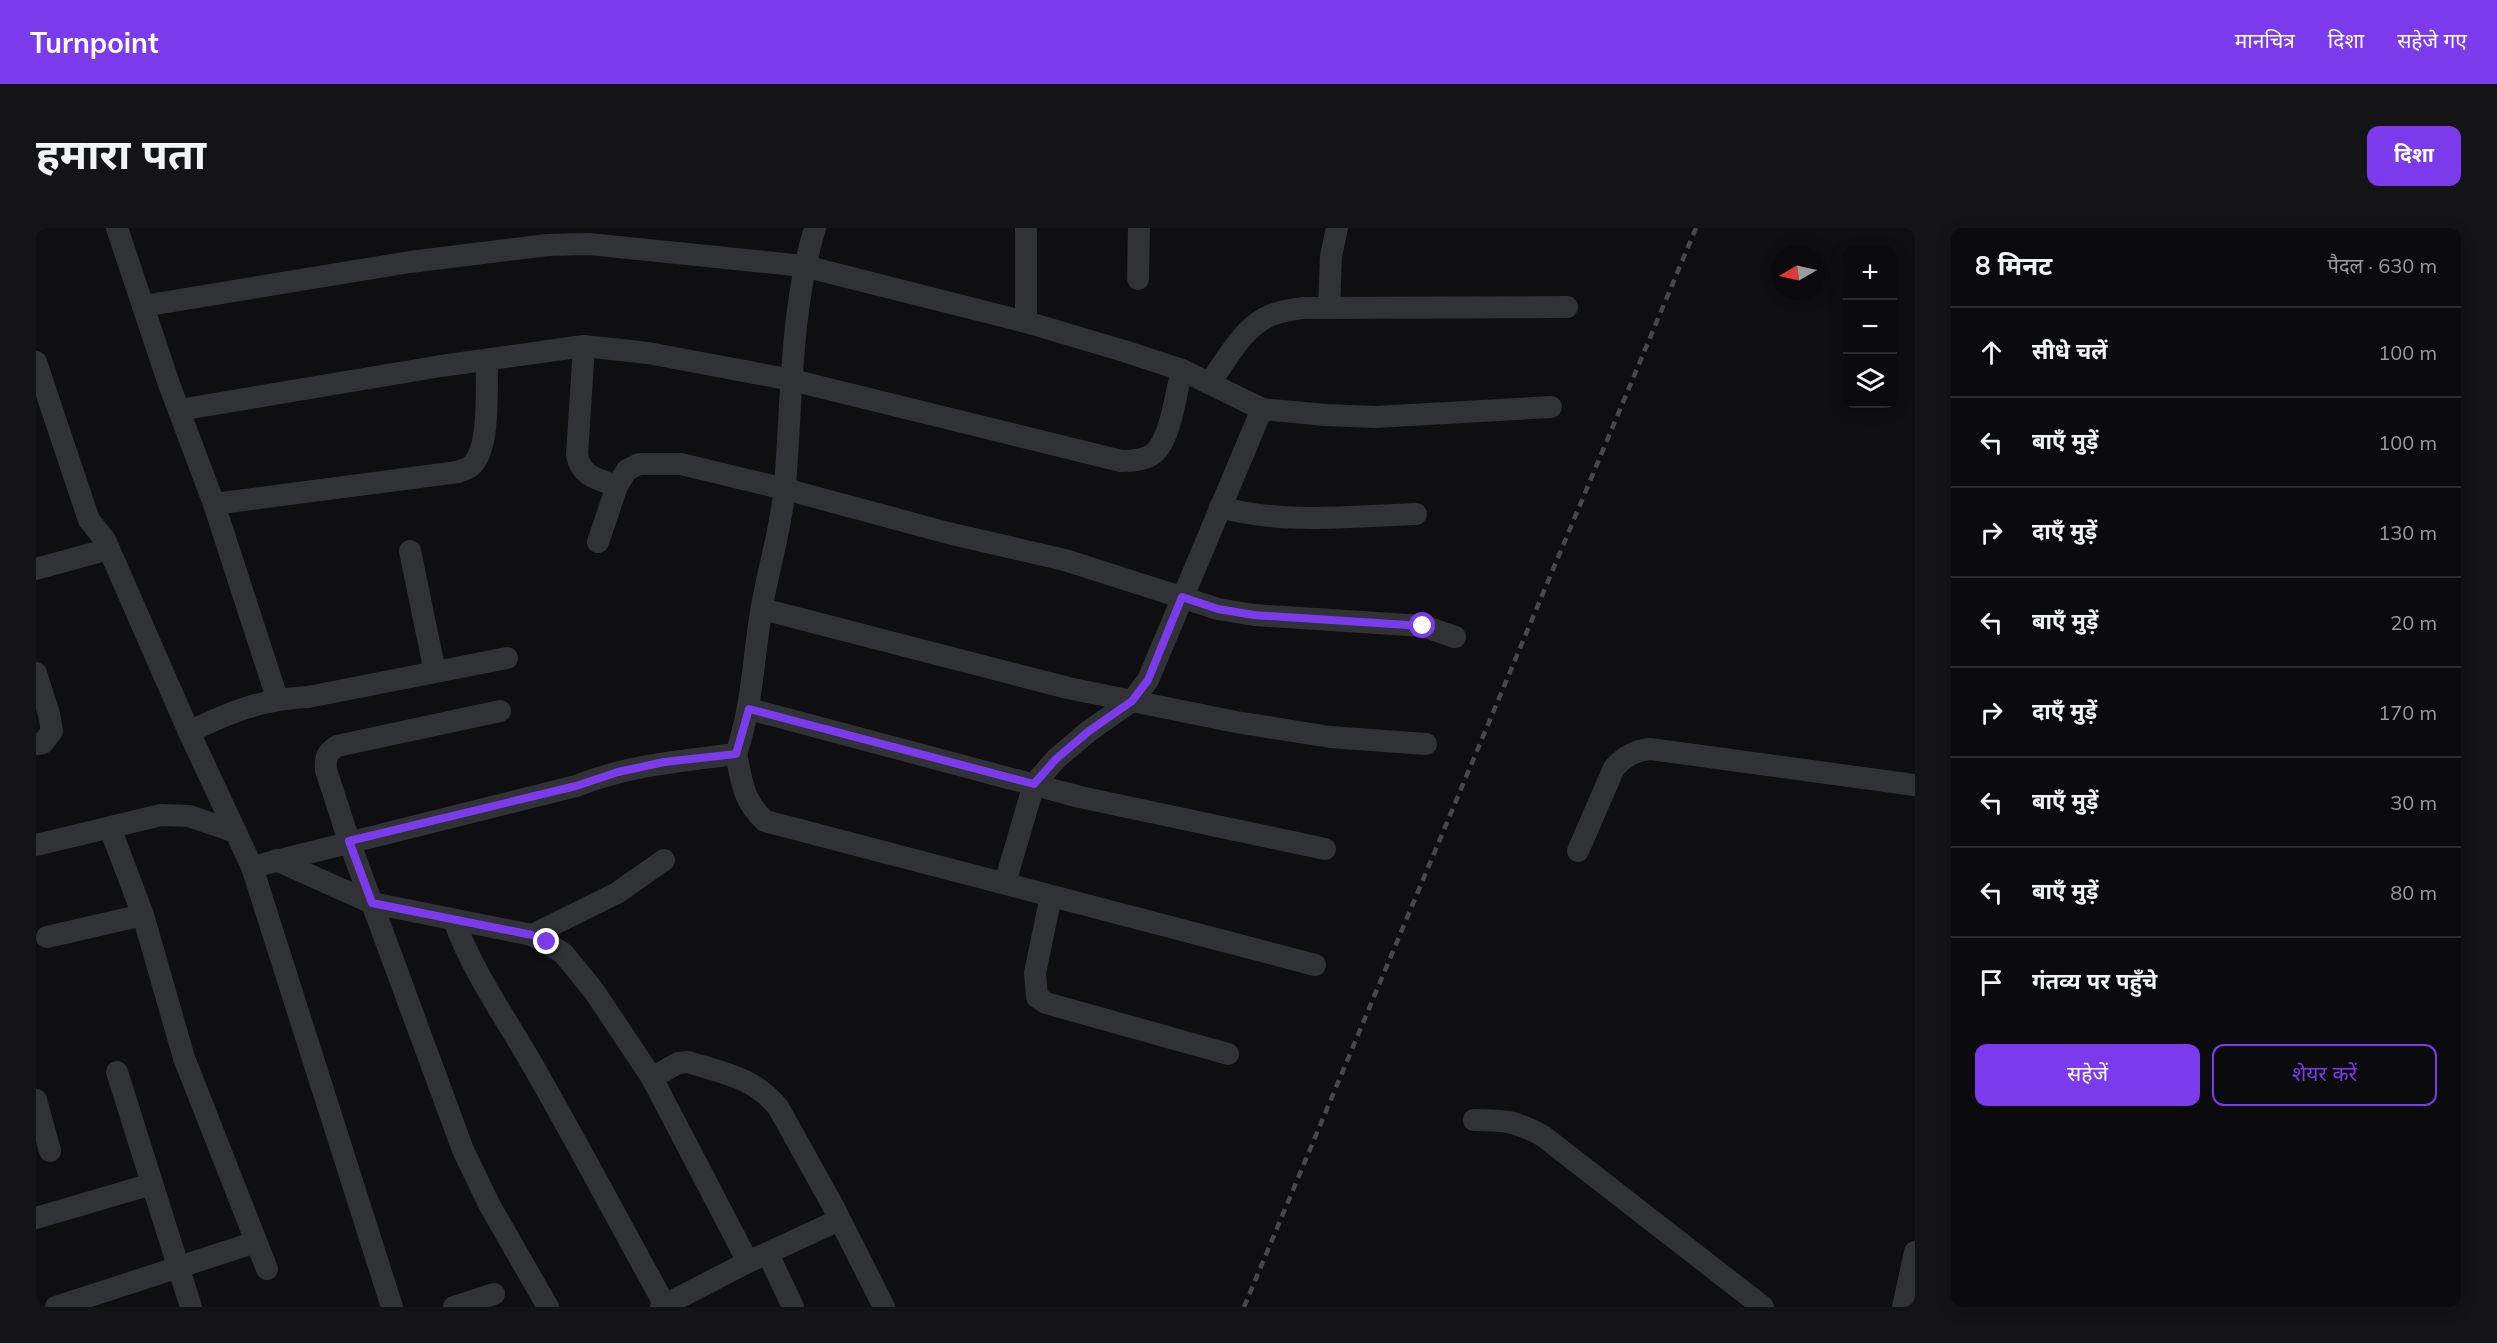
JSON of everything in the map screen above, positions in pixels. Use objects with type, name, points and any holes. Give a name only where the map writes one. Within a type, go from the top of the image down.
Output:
[{"type":"street","points":[[117,228],[179,410],[214,504],[277,698]]},
{"type":"street","points":[[815,228],[804,266],[792,380],[785,489],[762,609],[749,709],[736,754],[744,790],[752,808],[765,821],[1315,965]]},
{"type":"street","points":[[1026,228],[1026,322]]},
{"type":"street","points":[[1138,279],[1139,228]]},
{"type":"street","points":[[1329,308],[1331,256],[1337,228]]},
{"type":"street","points":[[143,306],[410,262],[548,244],[589,244],[804,266],[1026,322],[1182,370],[1262,409],[1375,417],[1551,407]]},
{"type":"street","points":[[1210,382],[1246,334],[1264,318],[1280,312],[1302,308],[1567,307]]},
{"type":"street","points":[[179,410],[413,370],[584,346],[648,353],[792,380],[1121,461],[1136,460],[1153,454],[1165,437],[1182,370]]},
{"type":"street","points":[[584,346],[579,464],[587,476],[617,486]]},
{"type":"street","points":[[214,504],[458,472],[471,466],[479,453],[484,435],[487,360]]},
{"type":"street","points":[[36,362],[89,520],[107,545],[189,732],[252,867],[392,1307]]},
{"type":"street","points":[[1005,883],[1034,784],[1056,759],[1089,731],[1132,701],[1148,680],[1262,409]]},
{"type":"street","points":[[598,542],[617,486],[627,470],[639,464],[681,464],[785,489],[948,533],[1065,560],[1218,609],[1254,615],[1423,626],[1455,637]]},
{"type":"street","points":[[1220,507],[1257,516],[1285,518],[1416,514]]},
{"type":"street","points":[[36,569],[107,545]]},
{"type":"street","points":[[410,551],[435,672]]},
{"type":"street","points":[[762,609],[1068,688],[1236,722],[1330,737],[1426,744]]},
{"type":"street","points":[[189,732],[233,710],[277,698],[308,697],[507,658]]},
{"type":"street","points":[[36,674],[52,731],[44,743],[36,744]]},
{"type":"street","points":[[749,709],[1080,797],[1325,849]]},
{"type":"street","points":[[500,711],[337,746],[328,752],[325,759],[326,770],[349,841],[463,1150],[490,1206],[548,1307]]},
{"type":"street","points":[[1578,851],[1614,768],[1634,751],[1650,749],[1915,785]]},
{"type":"street","points":[[252,867],[576,786],[618,772],[664,762],[736,754]]},
{"type":"street","points":[[36,845],[161,814],[189,816],[236,832]]},
{"type":"street","points":[[110,828],[143,915],[184,1058],[267,1269]]},
{"type":"street","points":[[276,860],[372,903],[532,935],[563,953],[594,991],[652,1078],[758,1258],[793,1307]]},
{"type":"street","points":[[532,935],[616,893],[664,860]]},
{"type":"street","points":[[1052,896],[1035,973],[1037,997],[1046,1003],[1228,1054]]},
{"type":"street","points":[[46,937],[143,915]]},
{"type":"street","points":[[454,920],[471,960],[544,1086],[664,1306],[839,1220]]},
{"type":"street","points":[[652,1078],[678,1063],[688,1062],[752,1083],[766,1093],[778,1107],[884,1307]]},
{"type":"street","points":[[117,1072],[191,1307]]},
{"type":"street","points":[[36,1100],[50,1151]]},
{"type":"street","points":[[1474,1120],[1502,1120],[1521,1124],[1543,1136],[1763,1307]]},
{"type":"street","points":[[36,1218],[152,1184]]},
{"type":"street","points":[[64,1306],[256,1242]]},
{"type":"street","points":[[1903,1307],[1915,1252]]},
{"type":"street","points":[[454,1307],[494,1293]]},
{"type":"railway","points":[[1244,1307],[1696,228]]},
{"type":"route","points":[[547,942],[532,935],[372,903],[349,841],[576,786],[618,772],[664,762],[736,754],[749,709],[1034,784],[1056,759],[1089,731],[1132,701],[1148,680],[1182,597],[1218,609],[1254,615],[1423,626]]}]
